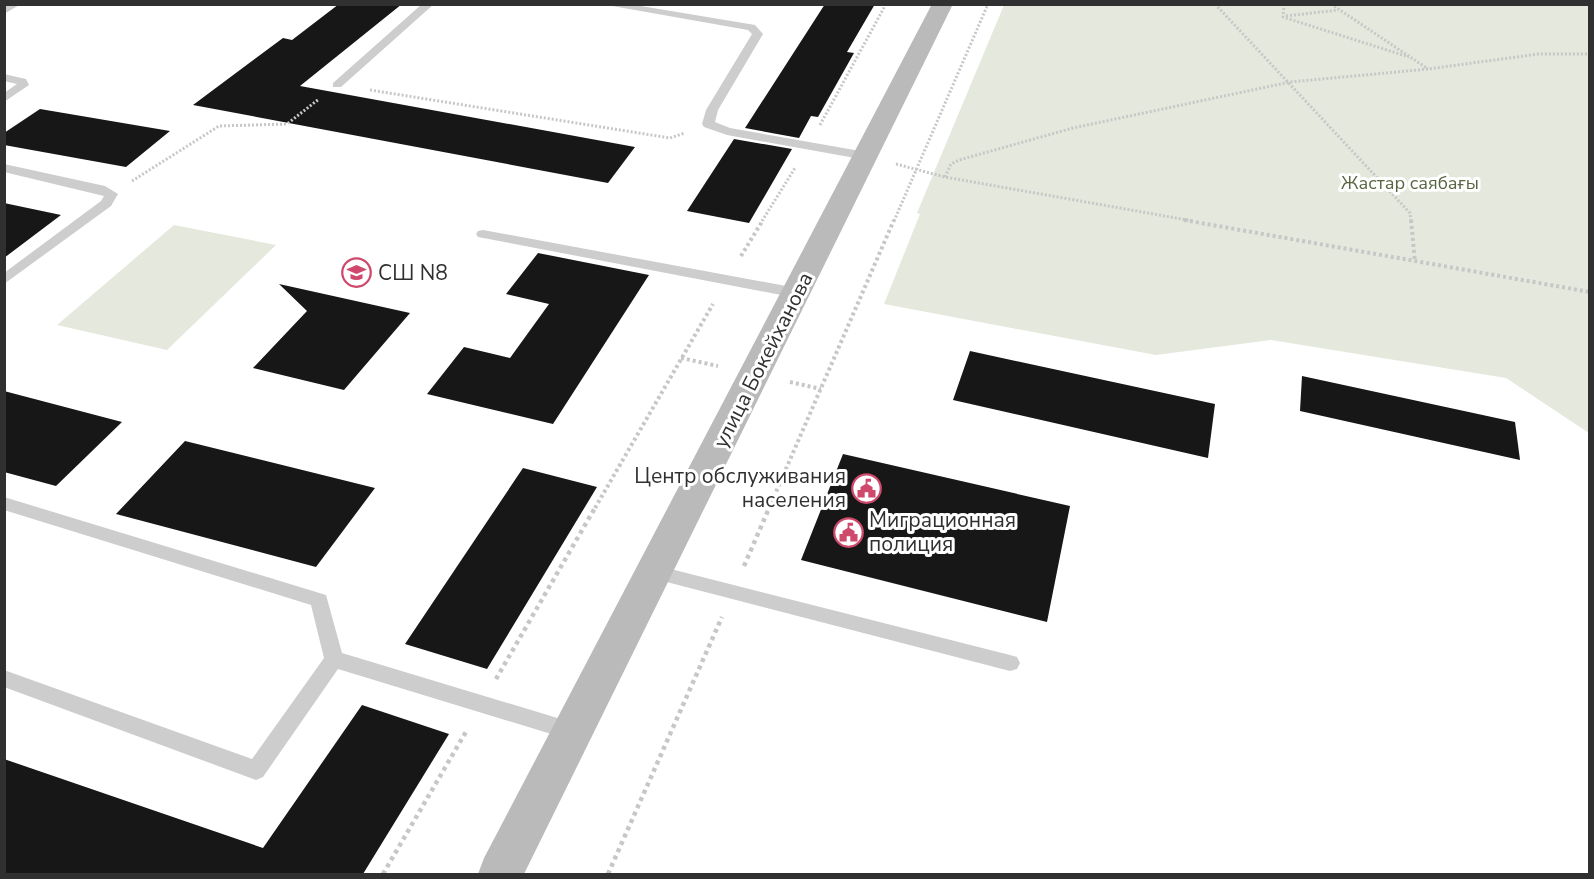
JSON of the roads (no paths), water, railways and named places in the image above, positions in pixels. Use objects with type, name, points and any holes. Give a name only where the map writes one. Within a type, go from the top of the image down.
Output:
[{"type":"street","name":"улица Бокейханова","points":[[500,874],[943,4]]},
{"type":"lane","points":[[4,11],[16,4]]},
{"type":"lane","points":[[337,85],[429,4]]},
{"type":"lane","points":[[606,4],[704,16],[751,27],[758,34],[712,110],[708,124],[727,131],[866,156]]},
{"type":"lane","points":[[4,77],[22,81],[23,85],[4,99]]},
{"type":"lane","points":[[4,168],[100,189],[111,194],[106,203],[4,280]]},
{"type":"lane","points":[[483,234],[796,293]]},
{"type":"lane","points":[[4,503],[319,600],[334,659],[256,770],[4,678]]},
{"type":"lane","points":[[655,573],[1010,663]]},
{"type":"lane","points":[[334,659],[574,732]]},
{"type":"place","name":"СШ N8","points":[[357,273]]},
{"type":"place","name":"Центр обслуживания населения","points":[[867,488]]},
{"type":"place","name":"Миграционная полиция","points":[[848,532]]},
{"type":"park label","name":"Жастар саябағы","points":[[1410,183]]}]
